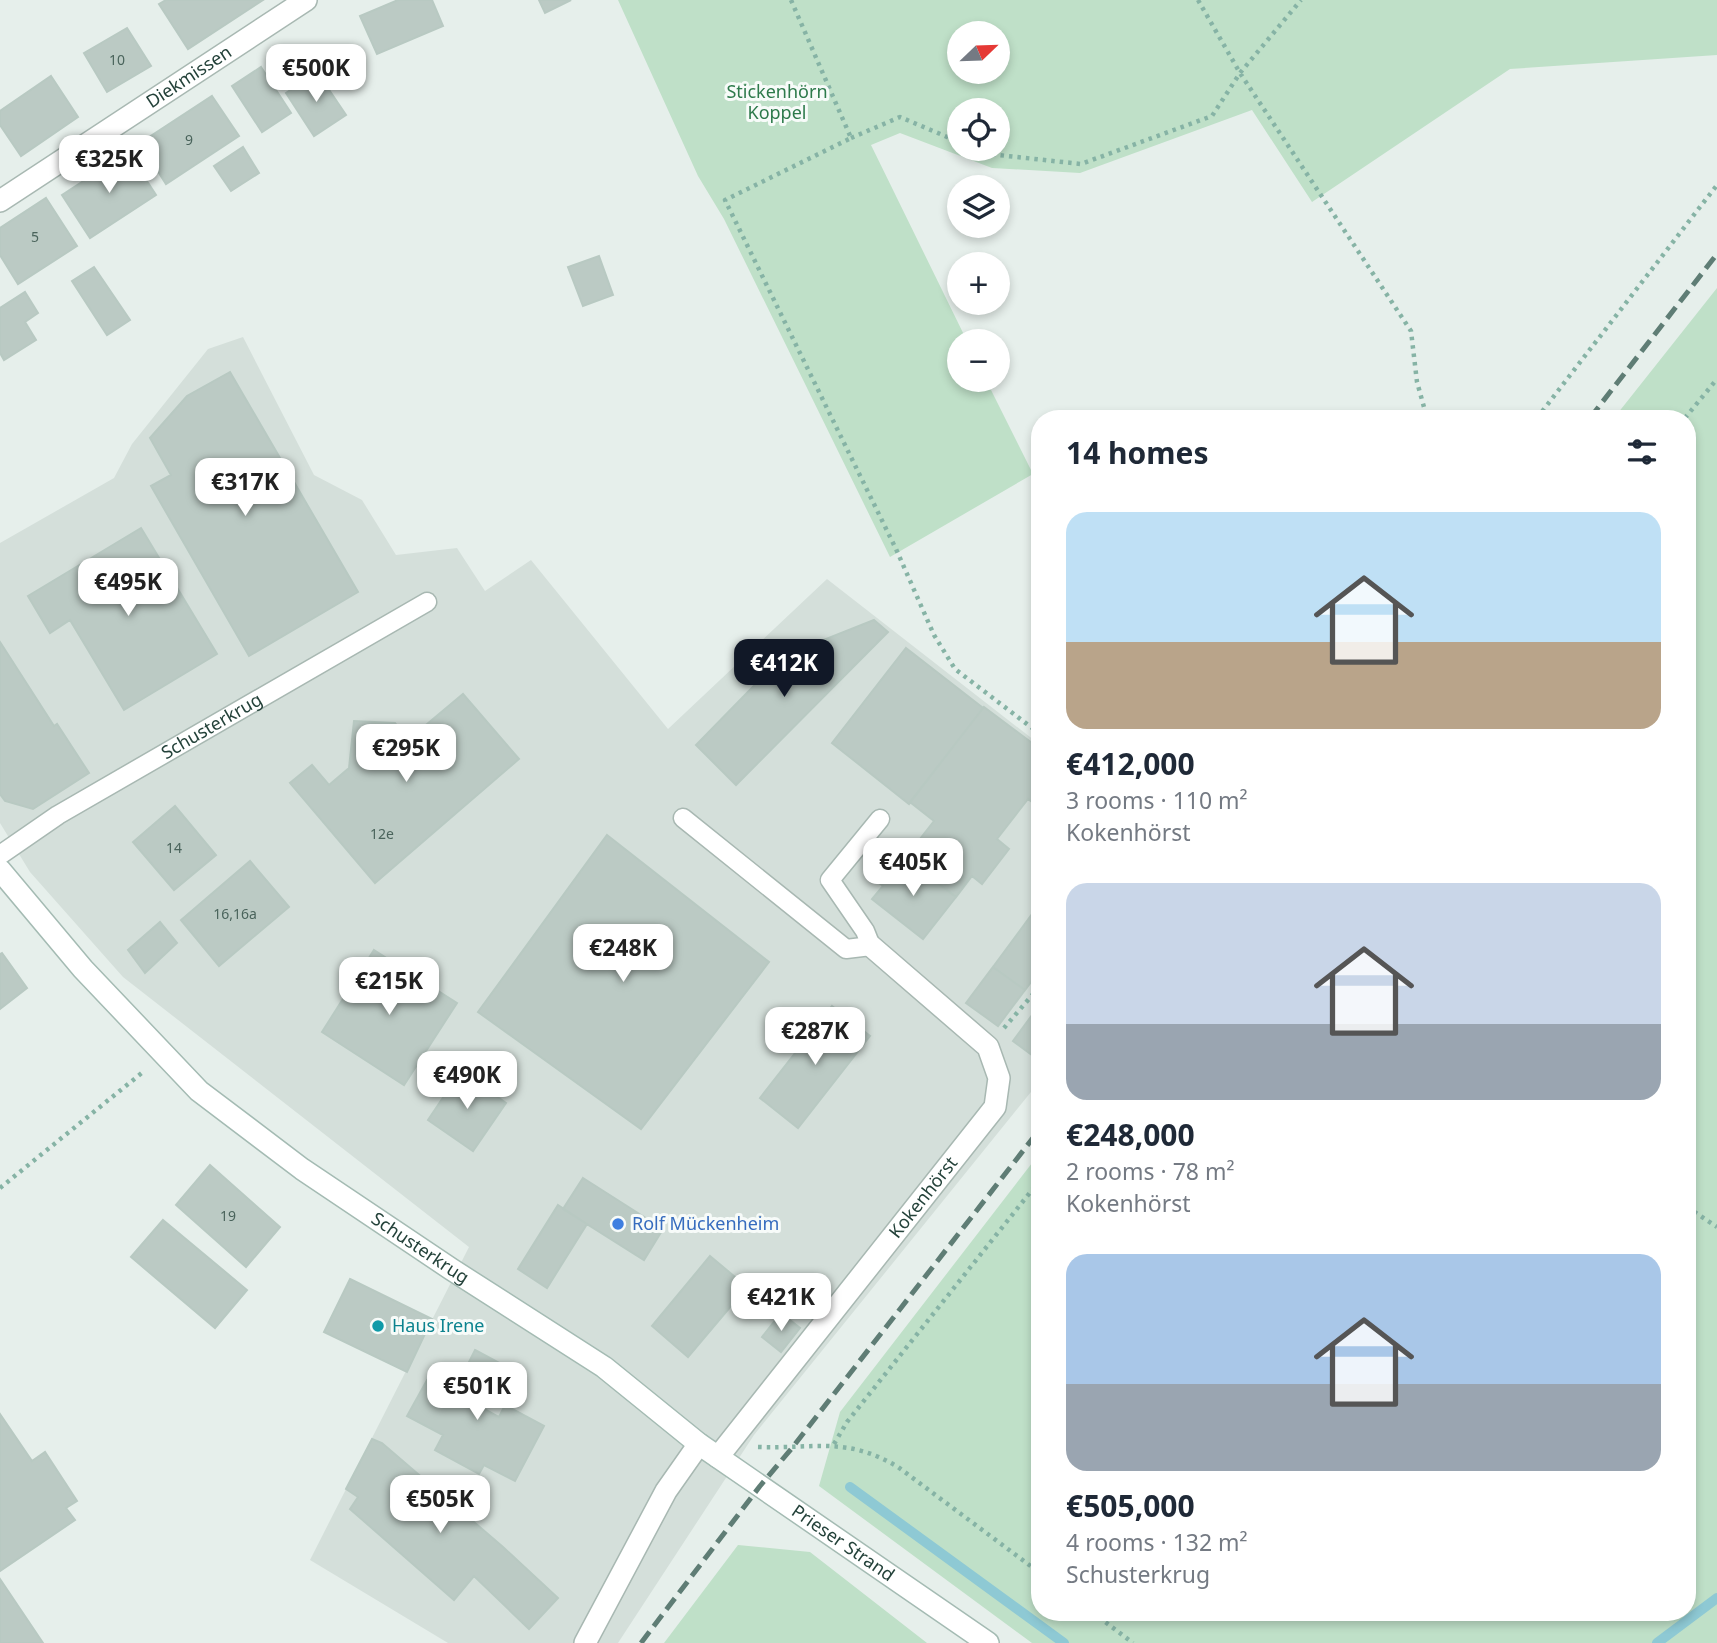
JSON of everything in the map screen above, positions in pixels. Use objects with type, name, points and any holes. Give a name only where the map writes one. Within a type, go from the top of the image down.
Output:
[{"type":"street","name":"Diekmissen","points":[[0,201],[306,0]]},
{"type":"street","name":"Schusterkrug","points":[[0,870],[83,969],[199,1091],[302,1169],[604,1367],[699,1444]]},
{"type":"street","points":[[871,946],[988,1047]]},
{"type":"street","name":"Kokenhörst","points":[[718,1457],[995,1107],[999,1078],[988,1047]]},
{"type":"street","points":[[585,1643],[666,1492],[699,1444]]},
{"type":"street","name":"Prieser Strand","points":[[699,1444],[988,1643]]},
{"type":"lane","name":"Schusterkrug","points":[[0,855],[58,815],[427,602]]},
{"type":"lane","points":[[683,818],[846,950],[871,946],[865,931],[830,880],[880,819]]},
{"type":"path","points":[[791,0],[851,138]]},
{"type":"path","points":[[1198,0],[1240,73],[1411,331],[1417,382],[1425,410]]},
{"type":"path","points":[[1010,156],[1081,164],[1212,116],[1240,73],[1301,0]]},
{"type":"path","points":[[947,137],[900,117],[725,200],[896,549],[934,635],[955,669],[1031,727]]},
{"type":"path","points":[[1543,410],[1717,185]]},
{"type":"path","points":[[1692,410],[1717,379]]},
{"type":"path","points":[[988,1047],[1031,997]]},
{"type":"path","points":[[0,1188],[165,1054]]},
{"type":"path","points":[[834,1445],[847,1422],[1031,1191]]},
{"type":"path","points":[[1696,1213],[1717,1227]]},
{"type":"path","points":[[752,1447],[834,1445],[877,1454],[1031,1566]]},
{"type":"path","points":[[1103,1621],[1133,1643]]},
{"type":"shaded area","points":[[243,337],[314,475],[362,500],[396,555],[457,548],[485,591],[531,560],[668,729],[827,579],[1031,738],[1031,1092],[754,1435],[618,1643],[448,1643],[310,1560],[469,1247],[123,977],[30,872],[0,823],[0,543],[114,478],[132,444],[208,349]]},
{"type":"green space","name":"Stickenhörn Koppel","points":[[618,0],[1717,0],[1717,55],[1510,69],[1312,202],[1252,110],[1080,173],[992,168],[974,161],[1010,161],[1010,98],[947,98],[947,151],[900,133],[871,145],[947,300],[947,315],[954,315],[961,329],[947,329],[947,392],[992,392],[1031,470],[1031,475],[890,557],[724,219],[698,176]]},
{"type":"green space","points":[[1717,288],[1717,1643],[1032,1643],[819,1486],[840,1412],[1031,1164],[1031,1621],[1696,1621],[1696,410],[1620,410]]},
{"type":"green space","points":[[738,1545],[810,1552],[927,1643],[664,1643]]},
{"type":"building","points":[[166,0],[263,0],[188,49],[159,4]]},
{"type":"building","points":[[398,0],[432,0],[443,26],[377,54],[360,16]]},
{"type":"building","points":[[539,0],[571,0],[545,13]]},
{"type":"building","points":[[127,28],[151,66],[107,92],[84,53]]},
{"type":"building","points":[[261,67],[291,113],[262,132],[232,86]]},
{"type":"building","points":[[317,72],[346,115],[314,136],[286,93]]},
{"type":"building","points":[[51,76],[78,117],[21,156],[0,125],[0,111]]},
{"type":"building","points":[[212,96],[239,136],[166,184],[140,143]]},
{"type":"building","points":[[243,147],[259,173],[231,191],[214,166]]},
{"type":"building","points":[[128,152],[156,195],[90,238],[62,195]]},
{"type":"building","points":[[46,198],[77,246],[18,284],[0,255],[0,228]]},
{"type":"building","points":[[599,256],[613,295],[583,306],[568,267]]},
{"type":"building","points":[[94,267],[130,320],[107,335],[72,281]]},
{"type":"building","points":[[25,292],[38,313],[25,322],[36,340],[4,360],[0,353],[0,308]]},
{"type":"building","points":[[230,372],[358,592],[249,656],[151,486],[171,475],[150,438],[187,396]]},
{"type":"building","points":[[141,528],[217,654],[124,710],[70,620],[50,633],[28,596]]},
{"type":"building","points":[[874,620],[888,632],[736,785],[696,745],[783,656]]},
{"type":"building","points":[[0,642],[54,726],[57,724],[89,773],[33,809],[5,801],[0,794]]},
{"type":"building","points":[[906,648],[983,708],[909,804],[832,743]]},
{"type":"building","points":[[463,694],[519,759],[375,883],[290,783],[312,765],[329,785],[349,768],[354,721],[395,723],[408,740]]},
{"type":"building","points":[[984,707],[1031,742],[1031,801],[1028,799],[997,839],[1009,849],[982,884],[972,876],[956,897],[905,858],[934,821],[910,802]]},
{"type":"building","points":[[175,806],[216,855],[174,890],[133,842]]},
{"type":"building","points":[[607,835],[769,962],[641,1129],[478,1012]]},
{"type":"building","points":[[905,858],[956,897],[923,939],[872,899],[883,886],[878,882],[891,866],[896,870]]},
{"type":"building","points":[[250,861],[289,907],[219,966],[181,920]]},
{"type":"building","points":[[1031,915],[1031,982],[1025,990],[993,967]]},
{"type":"building","points":[[160,922],[177,943],[145,973],[128,950]]},
{"type":"building","points":[[374,950],[457,1003],[404,1085],[322,1032]]},
{"type":"building","points":[[2,953],[27,988],[0,1009],[0,954]]},
{"type":"building","points":[[993,967],[1025,990],[998,1026],[966,1003]]},
{"type":"building","points":[[832,1006],[870,1036],[798,1128],[760,1098]]},
{"type":"building","points":[[1031,1017],[1031,1054],[1013,1041]]},
{"type":"building","points":[[461,1071],[506,1103],[473,1151],[428,1120]]},
{"type":"building","points":[[210,1165],[280,1227],[246,1267],[176,1205]]},
{"type":"building","points":[[583,1178],[663,1229],[644,1260],[563,1209]]},
{"type":"building","points":[[558,1205],[587,1224],[547,1288],[518,1269]]},
{"type":"building","points":[[163,1220],[247,1290],[215,1328],[131,1257]]},
{"type":"building","points":[[710,1256],[747,1287],[688,1357],[652,1326]]},
{"type":"building","name":"Haus Irene","points":[[350,1279],[432,1319],[407,1372],[324,1332]]},
{"type":"building","points":[[781,1313],[800,1328],[781,1352],[762,1337]]},
{"type":"building","points":[[475,1350],[503,1365],[481,1407],[499,1417],[505,1405],[544,1426],[515,1481],[484,1465],[479,1474],[435,1450],[443,1435],[407,1416],[427,1380],[453,1394]]},
{"type":"building","points":[[0,1414],[32,1461],[45,1452],[77,1501],[66,1508],[75,1520],[0,1571]]},
{"type":"building","points":[[372,1439],[382,1443],[558,1598],[529,1629],[474,1576],[454,1600],[350,1509],[358,1497],[346,1489]]},
{"type":"building","points":[[0,1579],[43,1643],[0,1643]]},
{"type":"waterway","points":[[850,1487],[1031,1619]]},
{"type":"waterway","points":[[1696,1614],[1717,1598]]},
{"type":"waterway","points":[[1034,1621],[1064,1643]]},
{"type":"waterway","points":[[1657,1643],[1686,1621]]},
{"type":"railway","points":[[1596,410],[1717,254]]},
{"type":"railway","points":[[641,1643],[760,1486],[1031,1141]]},
{"type":"place","name":"Rolf Mückenheim","points":[[618,1224]]},
{"type":"place","name":"Haus Irene","points":[[378,1326]]}]
